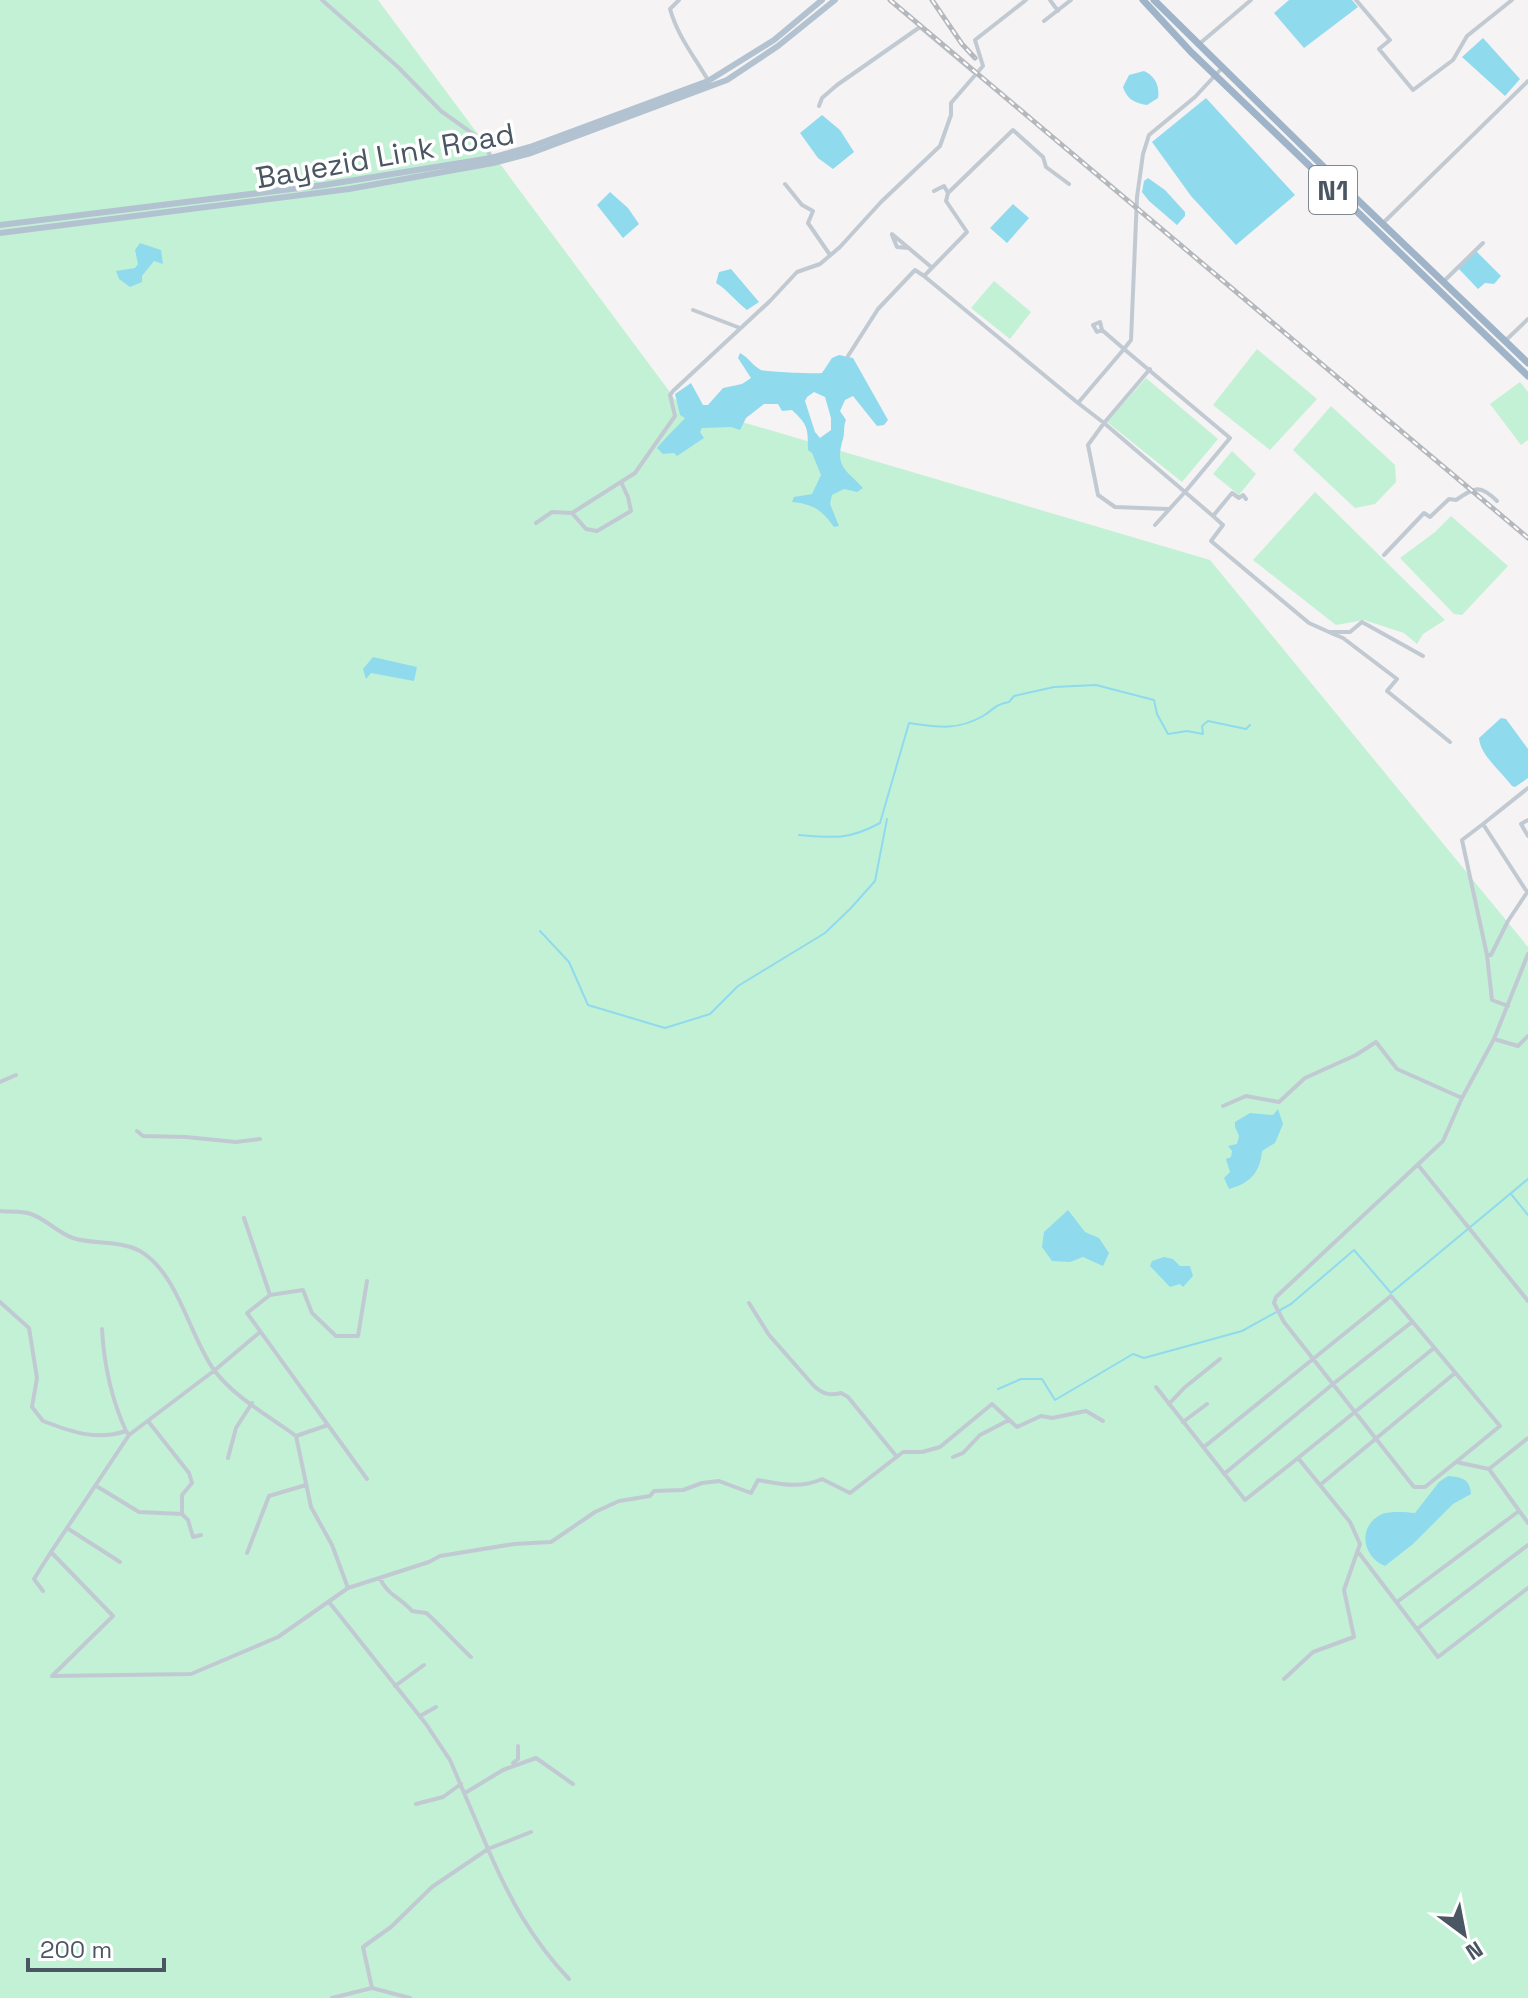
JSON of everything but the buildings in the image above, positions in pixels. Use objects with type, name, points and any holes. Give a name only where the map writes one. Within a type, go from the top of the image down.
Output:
[{"type":"highway","name":"N1","points":[[1143,0],[1528,363]]},
{"type":"highway","name":"N1","points":[[1154,0],[1198,45],[1219,72],[1528,376]]},
{"type":"main road","name":"Bayezid Link Road","points":[[0,225],[341,183],[491,158],[530,147],[708,81],[776,43],[822,0]]},
{"type":"main road","name":"Bayezid Link Road","points":[[0,233],[349,189],[493,163],[531,153],[727,80],[835,0]]},
{"type":"street","points":[[322,0],[398,67],[441,111],[476,136],[491,158]]},
{"type":"street","points":[[679,0],[670,9],[675,25],[708,81]]},
{"type":"street","points":[[536,523],[552,512],[572,513],[635,473],[674,419],[670,395],[797,272],[820,264],[830,255],[940,146],[951,115],[951,103],[983,66],[975,40],[1026,0]]},
{"type":"street","points":[[1050,0],[1058,11]]},
{"type":"street","points":[[1044,21],[1071,0]]},
{"type":"street","points":[[1198,45],[1251,0]]},
{"type":"street","points":[[1356,0],[1390,40],[1379,49],[1413,90],[1453,60],[1467,36],[1512,0]]},
{"type":"street","points":[[819,106],[822,98],[837,85],[920,27],[976,74]]},
{"type":"street","points":[[1078,403],[1131,340],[1137,197],[1149,135],[1219,72]]},
{"type":"street","points":[[1382,224],[1528,81]]},
{"type":"street","points":[[924,276],[967,232],[946,201],[948,193],[1013,130],[1043,157],[1046,167],[1069,184]]},
{"type":"street","points":[[785,184],[802,205],[813,211],[808,223],[830,255]]},
{"type":"street","points":[[934,191],[943,184],[948,193]]},
{"type":"street","points":[[1443,282],[1483,243]]},
{"type":"street","points":[[909,248],[931,266]]},
{"type":"street","points":[[848,356],[868,322],[915,270],[1213,516],[1223,525],[1211,541],[1309,623],[1343,638],[1397,679],[1387,691],[1450,742]]},
{"type":"street","points":[[693,310],[740,328]]},
{"type":"street","points":[[1505,341],[1528,319]]},
{"type":"street","points":[[1102,330],[1230,438],[1155,525]]},
{"type":"street","points":[[1150,369],[1088,445],[1098,495],[1115,507],[1168,509]]},
{"type":"street","points":[[572,513],[586,529],[597,531],[623,517],[631,511],[621,482]]},
{"type":"street","points":[[1384,555],[1424,513],[1430,517],[1449,499],[1456,500],[1479,489],[1486,490],[1497,501]]},
{"type":"street","points":[[1213,516],[1232,493],[1239,498],[1243,495],[1246,499]]},
{"type":"street","points":[[1329,632],[1350,632],[1362,622],[1423,656]]},
{"type":"street","points":[[1508,1006],[1492,1000],[1487,955],[1462,840],[1528,788]]},
{"type":"street","points":[[1528,820],[1521,824],[1528,836]]},
{"type":"street","points":[[1483,824],[1528,891],[1491,955],[1487,955]]},
{"type":"street","points":[[1204,1447],[1313,1360],[1391,1296],[1500,1426],[1425,1487],[1414,1487],[1377,1437],[1313,1360],[1284,1322],[1274,1303],[1276,1297],[1443,1141],[1494,1039],[1528,954]]},
{"type":"street","points":[[1494,1039],[1518,1046],[1528,1036]]},
{"type":"street","points":[[1223,1106],[1246,1096],[1279,1102],[1305,1078],[1356,1055],[1376,1042],[1397,1069],[1462,1098]]},
{"type":"street","points":[[0,1082],[16,1075]]},
{"type":"street","points":[[137,1131],[143,1136],[236,1142],[260,1139]]},
{"type":"street","points":[[1418,1165],[1528,1301]]},
{"type":"street","points":[[0,1211],[30,1213],[70,1237],[115,1243],[140,1251],[171,1283],[191,1331],[215,1370],[231,1388],[296,1436],[311,1507],[332,1545],[348,1588]]},
{"type":"street","points":[[244,1218],[270,1295]]},
{"type":"street","points":[[367,1281],[358,1336],[336,1336],[312,1313],[303,1290],[270,1295],[247,1313],[367,1479]]},
{"type":"street","points":[[0,1302],[29,1328],[37,1378],[32,1407],[38,1416],[55,1425],[91,1436],[128,1433],[148,1421],[260,1332]]},
{"type":"street","points":[[749,1303],[769,1335],[814,1386],[822,1393],[841,1393],[848,1397],[897,1457]]},
{"type":"street","points":[[1224,1474],[1412,1322]]},
{"type":"street","points":[[102,1329],[103,1352],[114,1404],[128,1433]]},
{"type":"street","points":[[1156,1387],[1245,1500],[1434,1348]]},
{"type":"street","points":[[1169,1404],[1220,1359]]},
{"type":"street","points":[[1320,1485],[1455,1373]]},
{"type":"street","points":[[228,1458],[236,1428],[252,1403]]},
{"type":"street","points":[[51,1552],[113,1616],[52,1676],[191,1674],[278,1637],[348,1588],[440,1556],[514,1544],[551,1542],[595,1512],[619,1501],[650,1496],[654,1491],[683,1490],[719,1481],[751,1493],[758,1480],[795,1486],[809,1485],[822,1479],[850,1493],[903,1452],[922,1452],[940,1447],[992,1404],[1017,1427],[1041,1416],[1052,1418],[1086,1411],[1103,1421]]},
{"type":"street","points":[[1183,1422],[1207,1404]]},
{"type":"street","points":[[953,1457],[963,1453],[980,1435],[1009,1420]]},
{"type":"street","points":[[148,1421],[189,1473],[192,1483],[182,1495],[182,1514]]},
{"type":"street","points":[[296,1436],[329,1425]]},
{"type":"street","points":[[43,1591],[34,1579],[128,1433]]},
{"type":"street","points":[[1489,1469],[1528,1438]]},
{"type":"street","points":[[1284,1679],[1313,1652],[1354,1637],[1344,1590],[1360,1544],[1350,1522],[1298,1458]]},
{"type":"street","points":[[1456,1462],[1489,1469],[1527,1521]]},
{"type":"street","points":[[247,1553],[269,1496],[306,1485]]},
{"type":"street","points":[[98,1487],[139,1512],[182,1514],[188,1520],[193,1537],[201,1535]]},
{"type":"street","points":[[1397,1602],[1519,1511]]},
{"type":"street","points":[[67,1528],[120,1562]]},
{"type":"street","points":[[1417,1629],[1528,1545]]},
{"type":"street","points":[[1359,1553],[1438,1657],[1528,1588]]},
{"type":"street","points":[[380,1578],[389,1593],[400,1598],[412,1611],[431,1616],[450,1639],[471,1657]]},
{"type":"street","points":[[329,1602],[420,1716],[450,1760],[509,1898],[542,1948],[569,1979]]},
{"type":"street","points":[[395,1686],[424,1665]]},
{"type":"street","points":[[420,1716],[436,1707]]},
{"type":"street","points":[[465,1793],[509,1767],[518,1759],[518,1746]]},
{"type":"street","points":[[509,1767],[536,1758],[573,1784]]},
{"type":"street","points":[[416,1804],[443,1797],[461,1784]]},
{"type":"street","points":[[372,1988],[363,1947],[391,1927],[432,1887],[488,1849],[531,1832]]},
{"type":"street","points":[[332,1998],[372,1988],[410,1998]]},
{"type":"green space","points":[[0,0],[378,0],[678,403],[1210,560],[1528,947],[1528,1998],[0,1998]]},
{"type":"green space","points":[[994,281],[1031,312],[1010,339],[971,308]]},
{"type":"green space","points":[[1257,349],[1317,399],[1270,450],[1213,405]]},
{"type":"green space","points":[[1146,378],[1218,439],[1182,482],[1107,422]]},
{"type":"green space","points":[[1520,382],[1528,392],[1528,440],[1521,445],[1490,404]]},
{"type":"green space","points":[[1331,406],[1395,465],[1396,482],[1375,504],[1355,508],[1293,450]]},
{"type":"green space","points":[[1232,451],[1256,474],[1239,495],[1213,474]]},
{"type":"green space","points":[[1315,492],[1445,620],[1423,634],[1417,644],[1404,633],[1364,620],[1336,625],[1253,560]]},
{"type":"green space","points":[[1451,516],[1508,566],[1462,615],[1454,614],[1400,558]]},
{"type":"water","points":[[1289,0],[1352,0],[1358,7],[1304,48],[1274,13]]},
{"type":"water","points":[[1483,38],[1520,79],[1505,96],[1462,57]]},
{"type":"water","points":[[1144,71],[1154,79],[1158,89],[1158,98],[1147,105],[1132,100],[1123,87],[1129,75]]},
{"type":"water","points":[[1206,98],[1295,195],[1236,245],[1191,196],[1152,142]]},
{"type":"water","points":[[822,115],[840,130],[854,152],[833,169],[818,158],[800,133]]},
{"type":"water","points":[[1148,178],[1165,190],[1185,212],[1177,225],[1142,192],[1144,181]]},
{"type":"water","points":[[610,192],[628,208],[639,224],[623,238],[597,205]]},
{"type":"water","points":[[1013,204],[1029,218],[1007,243],[990,228]]},
{"type":"water","points":[[140,243],[161,250],[163,264],[154,261],[142,276],[142,282],[130,287],[119,279],[116,271],[135,268],[138,264],[135,250]]},
{"type":"water","points":[[1476,251],[1501,276],[1494,284],[1485,283],[1478,289],[1458,268]]},
{"type":"water","points":[[731,269],[759,302],[747,310],[716,283],[719,272]]},
{"type":"water","points":[[740,353],[765,371],[822,373],[832,358],[839,355],[853,358],[888,420],[884,425],[877,426],[853,396],[845,400],[840,411],[846,420],[841,462],[863,488],[857,492],[844,489],[832,495],[830,504],[839,526],[834,527],[811,506],[792,502],[794,497],[812,494],[821,475],[808,450],[804,423],[792,410],[782,411],[778,404],[764,404],[746,418],[740,430],[731,427],[702,428],[700,432],[704,438],[677,456],[674,453],[663,454],[657,448],[685,418],[680,415],[675,394],[691,383],[703,405],[708,405],[723,388],[742,384],[751,378],[738,358]],"holes":[[[814,392],[825,397],[831,430],[820,438],[805,401]]]},
{"type":"water","points":[[373,657],[417,667],[414,681],[371,673],[366,679],[363,669]]},
{"type":"water","points":[[1501,718],[1506,719],[1528,749],[1528,778],[1515,787],[1492,763],[1480,744],[1479,738]]},
{"type":"water","points":[[1278,1109],[1283,1124],[1275,1143],[1262,1151],[1253,1176],[1229,1189],[1224,1178],[1230,1172],[1226,1159],[1231,1157],[1232,1151],[1228,1146],[1237,1144],[1239,1136],[1235,1122],[1250,1113],[1273,1115]]},
{"type":"water","points":[[1068,1210],[1085,1232],[1099,1238],[1109,1253],[1103,1266],[1083,1257],[1070,1262],[1052,1261],[1042,1247],[1044,1232]]},
{"type":"water","points":[[1164,1257],[1173,1259],[1180,1266],[1190,1266],[1193,1276],[1183,1287],[1180,1284],[1170,1287],[1150,1266],[1152,1261]]},
{"type":"water","points":[[1448,1476],[1464,1480],[1471,1494],[1453,1504],[1413,1544],[1385,1566],[1377,1562],[1367,1549],[1366,1541],[1366,1533],[1374,1519],[1389,1512],[1415,1513],[1439,1482]]},
{"type":"waterway","points":[[799,835],[841,836],[880,823],[909,723],[938,726],[964,724],[1009,702],[1014,696],[1054,687],[1096,685],[1154,700],[1157,714],[1168,734],[1187,731],[1203,734],[1202,726],[1208,721],[1246,729],[1250,725]]},
{"type":"waterway","points":[[540,931],[569,962],[588,1005],[665,1028],[710,1014],[738,986],[825,933],[851,908],[875,881],[887,819]]},
{"type":"waterway","points":[[998,1389],[1021,1379],[1042,1379],[1055,1400],[1133,1354],[1144,1358],[1242,1331],[1291,1304],[1354,1250],[1391,1293],[1528,1179]]},
{"type":"waterway","points":[[1511,1194],[1528,1215]]},
{"type":"railway","points":[[890,0],[1528,538]]},
{"type":"railway","points":[[932,0],[975,58]]}]
